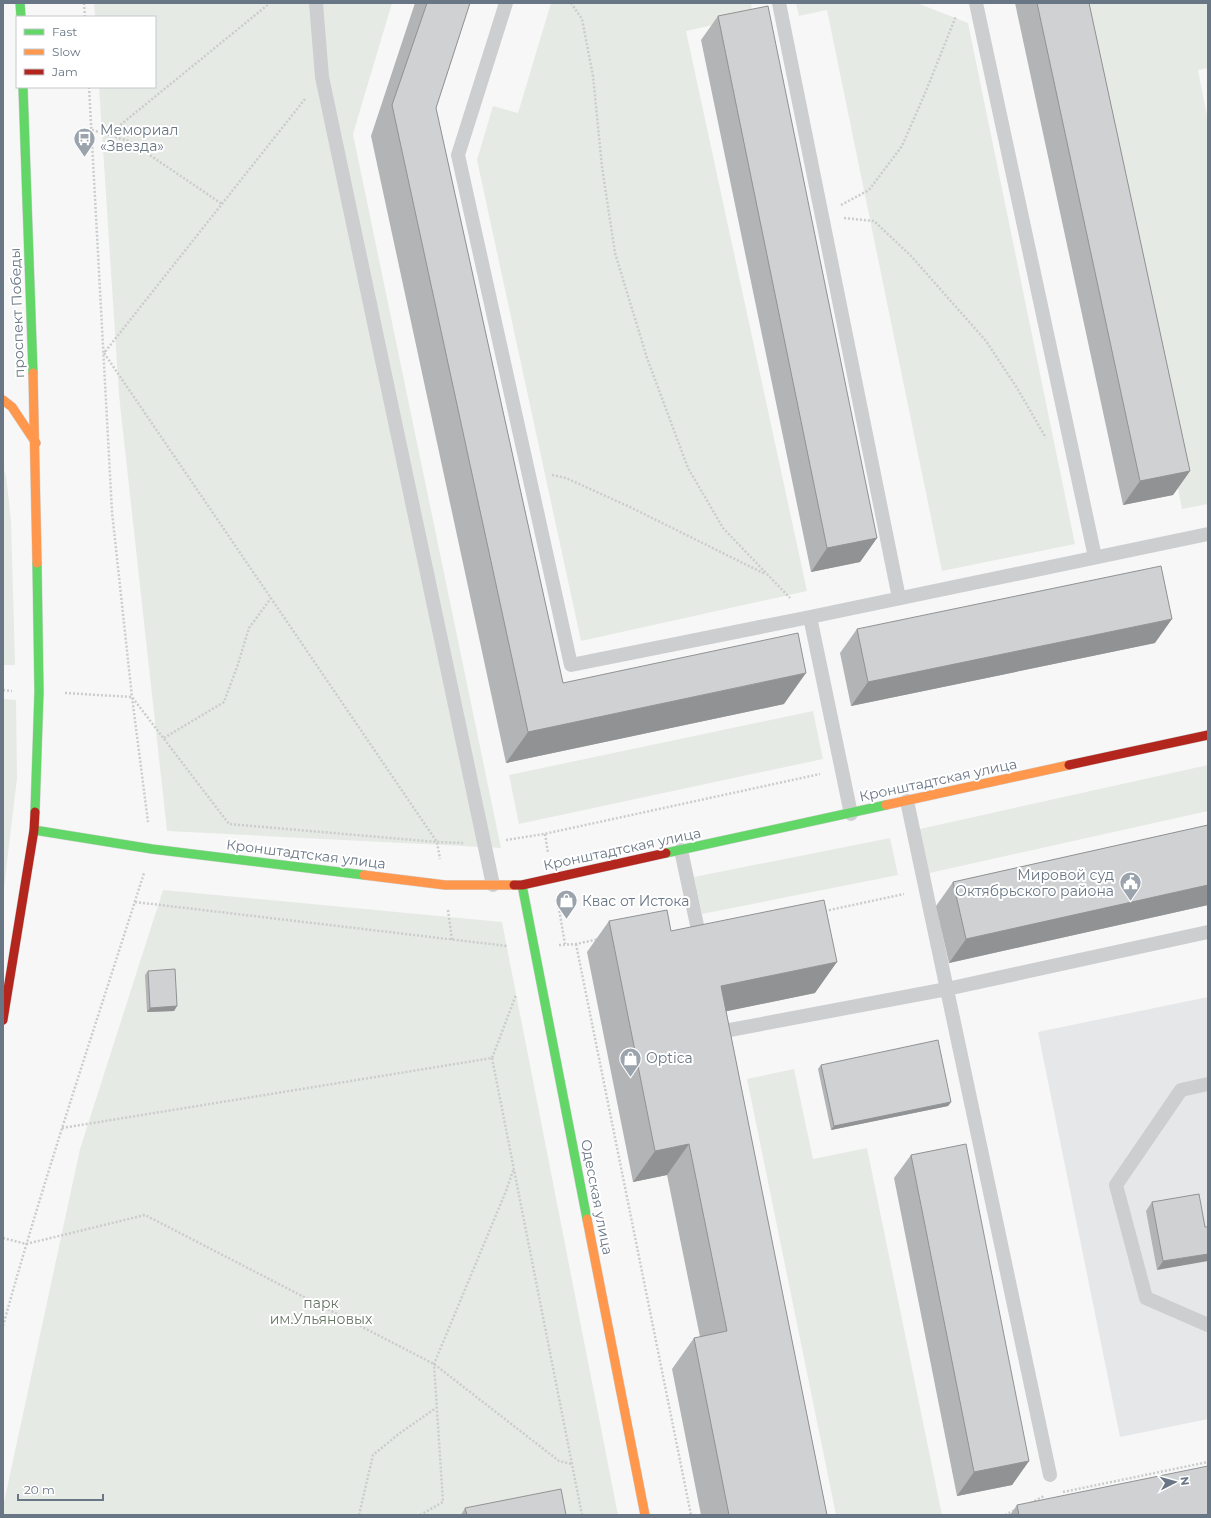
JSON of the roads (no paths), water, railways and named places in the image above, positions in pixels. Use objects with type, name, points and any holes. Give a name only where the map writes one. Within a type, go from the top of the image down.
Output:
[{"type":"street","points":[[20,3],[21,16]]},
{"type":"street","name":"проспект Победы","points":[[3,1020],[34,830],[39,692],[36,443],[23,88]]},
{"type":"street","points":[[3,400],[12,407],[36,443]]},
{"type":"street","name":"Кронштадтская улица","points":[[34,830],[152,849],[445,885],[522,885],[1208,735]]},
{"type":"street","name":"Одесская улица","points":[[522,885],[645,1515]]},
{"type":"lane","points":[[316,3],[322,77],[493,885]]},
{"type":"lane","points":[[506,3],[458,155],[571,665],[1208,534]]},
{"type":"lane","points":[[779,3],[899,598]]},
{"type":"lane","points":[[976,3],[1094,557]]},
{"type":"lane","points":[[810,617],[851,814]]},
{"type":"lane","points":[[907,801],[924,890],[947,989],[1050,1475]]},
{"type":"lane","points":[[681,850],[702,951]]},
{"type":"lane","points":[[722,1047],[717,1026],[947,989],[1208,932]]},
{"type":"lane","points":[[1208,1084],[1181,1090],[1116,1185],[1146,1298],[1208,1325]]},
{"type":"place","name":"Мемориал «Звезда»","points":[[85,158]]},
{"type":"place","name":"Мировой суд Октябрьского района","points":[[1130,902]]},
{"type":"place","name":"Квас от Истока","points":[[566,920]]},
{"type":"place","name":"Optica","points":[[631,1078]]},
{"type":"park label","name":"парк им.Ульяновых","points":[[321,1312]]}]
